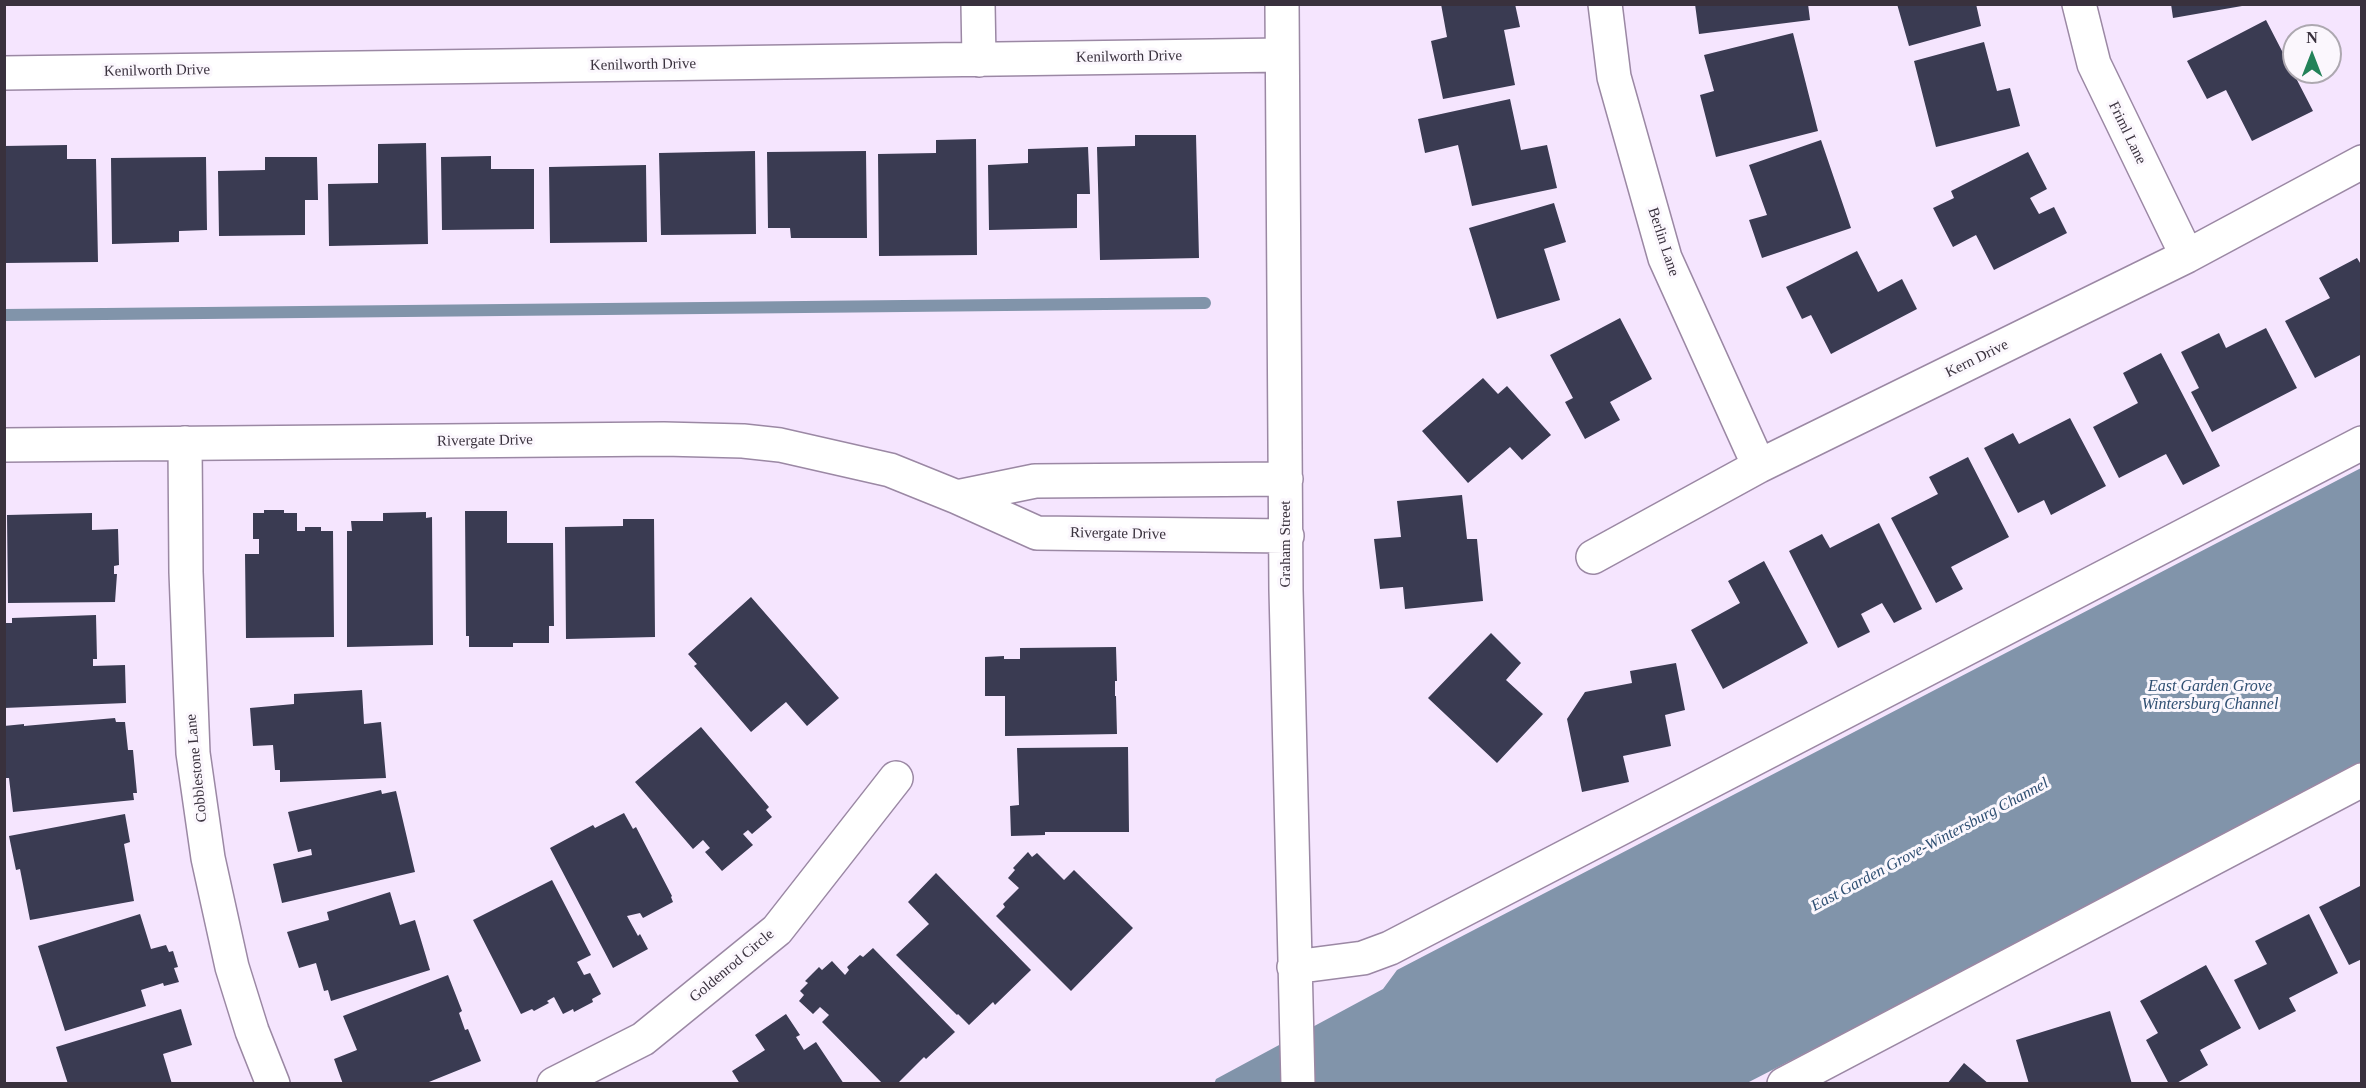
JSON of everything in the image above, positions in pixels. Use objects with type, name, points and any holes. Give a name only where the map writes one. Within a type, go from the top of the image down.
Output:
[{"type":"street","points":[[978,4],[979,60]]},
{"type":"street","name":"Graham Street","points":[[1282,4],[1286,479],[1298,1083]]},
{"type":"street","name":"Berlin Lane","points":[[1605,4],[1614,77],[1665,258],[1759,466]]},
{"type":"street","name":"Friml Lane","points":[[2079,4],[2094,64],[2187,256]]},
{"type":"street","name":"Kenilworth Drive","points":[[4,73],[1282,55]]},
{"type":"street","name":"Kern Drive","points":[[1593,557],[1759,466],[2187,256],[2361,162]]},
{"type":"street","name":"Rivergate Drive","points":[[4,445],[652,439],[743,441],[780,445],[890,470],[1037,533],[1287,536]]},
{"type":"street","points":[[1294,968],[1363,958],[1390,948],[2361,443]]},
{"type":"street","name":"Cobblestone Lane","points":[[185,444],[186,572],[193,753],[208,858],[231,967],[252,1031],[273,1083]]},
{"type":"street","points":[[957,497],[1035,481],[1286,479]]},
{"type":"street","name":"Goldenrod Circle","points":[[554,1083],[643,1039],[777,930],[896,778]]},
{"type":"street","points":[[1784,1083],[2361,780]]},
{"type":"water","name":"East Garden Grove Wintersburg Channel","points":[[2361,468],[2361,767],[1747,1083],[1214,1084],[1216,1079],[1383,989],[1397,970]]},
{"type":"building","points":[[1441,4],[1515,4],[1520,27],[1504,30],[1515,85],[1443,99],[1431,41],[1447,37]]},
{"type":"building","points":[[1695,4],[1808,4],[1810,20],[1699,34]]},
{"type":"building","points":[[1897,4],[1976,4],[1981,26],[1909,46]]},
{"type":"building","points":[[2171,4],[2242,4],[2242,6],[2173,18]]},
{"type":"building","points":[[2266,20],[2282,51],[2282,84],[2299,84],[2313,111],[2252,141],[2226,90],[2207,99],[2187,61]]},
{"type":"building","points":[[1793,33],[1818,131],[1716,157],[1700,95],[1714,91],[1704,55]]},
{"type":"building","points":[[1984,42],[1997,91],[2010,88],[2020,126],[1936,147],[1914,61]]},
{"type":"building","points":[[1510,99],[1521,150],[1547,145],[1557,188],[1472,206],[1458,145],[1425,153],[1418,119]]},
{"type":"building","points":[[1135,135],[1196,135],[1199,258],[1100,260],[1097,147],[1135,146]]},
{"type":"building","points":[[976,139],[977,255],[879,256],[878,154],[936,153],[936,140]]},
{"type":"building","points":[[1821,140],[1851,228],[1762,258],[1749,220],[1767,215],[1749,165]]},
{"type":"building","points":[[426,143],[428,244],[329,246],[328,184],[378,183],[378,144]]},
{"type":"building","points":[[67,145],[67,159],[96,159],[98,262],[4,263],[4,146]]},
{"type":"building","points":[[1088,147],[1090,194],[1077,194],[1077,228],[989,230],[988,165],[1028,163],[1028,149]]},
{"type":"building","points":[[755,151],[756,234],[661,235],[659,153]]},
{"type":"building","points":[[866,151],[867,238],[791,238],[790,228],[768,228],[767,152]]},
{"type":"building","points":[[2028,152],[2047,189],[2030,198],[2039,214],[2054,207],[2067,233],[1994,270],[1976,235],[1953,247],[1933,208],[1954,198],[1951,191]]},
{"type":"building","points":[[491,156],[491,169],[534,169],[534,229],[442,230],[441,157]]},
{"type":"building","points":[[206,157],[207,230],[179,231],[179,242],[112,244],[111,158]]},
{"type":"building","points":[[265,157],[317,157],[318,200],[305,200],[305,235],[219,236],[218,171],[265,170]]},
{"type":"building","points":[[646,165],[647,242],[550,243],[549,167]]},
{"type":"building","points":[[1554,203],[1566,242],[1544,249],[1560,300],[1497,319],[1469,228]]},
{"type":"building","points":[[1857,251],[1878,292],[1902,279],[1917,309],[1831,354],[1811,315],[1802,319],[1786,287]]},
{"type":"building","points":[[2357,258],[2362,266],[2362,354],[2315,378],[2285,321],[2330,298],[2319,278]]},
{"type":"building","points":[[1620,318],[1652,379],[1610,402],[1620,420],[1585,439],[1565,402],[1573,398],[1550,355]]},
{"type":"building","points":[[2266,328],[2297,388],[2212,432],[2191,392],[2199,388],[2181,352],[2219,333],[2226,348]]},
{"type":"building","points":[[2161,353],[2220,466],[2183,485],[2166,454],[2119,478],[2093,427],[2138,403],[2123,373]]},
{"type":"building","points":[[1483,378],[1498,394],[1507,386],[1551,435],[1522,460],[1510,447],[1468,483],[1422,431]]},
{"type":"building","points":[[2070,418],[2106,486],[2051,515],[2044,500],[2018,513],[1984,448],[2013,433],[2019,444]]},
{"type":"building","points":[[1968,457],[2009,537],[1951,567],[1963,589],[1936,603],[1891,518],[1938,494],[1929,477]]},
{"type":"building","points":[[1462,495],[1467,539],[1477,539],[1483,601],[1405,609],[1403,587],[1380,589],[1374,539],[1401,537],[1397,501]]},
{"type":"building","points":[[264,510],[284,510],[284,513],[297,513],[297,531],[305,531],[305,527],[321,527],[321,531],[333,531],[334,637],[246,638],[245,554],[259,554],[259,539],[253,539],[253,513],[264,513]]},
{"type":"building","points":[[465,511],[507,511],[507,543],[553,543],[554,626],[549,626],[549,643],[513,643],[513,647],[469,647],[469,636],[466,636]]},
{"type":"building","points":[[426,512],[426,518],[432,517],[433,645],[347,647],[347,531],[352,531],[351,521],[383,521],[383,513]]},
{"type":"building","points":[[92,513],[92,530],[118,529],[119,565],[114,566],[114,574],[117,574],[115,602],[8,603],[7,515]]},
{"type":"building","points":[[623,519],[654,519],[655,637],[566,639],[565,527],[623,526]]},
{"type":"building","points":[[1879,523],[1922,609],[1894,623],[1882,603],[1861,614],[1870,632],[1838,648],[1789,551],[1822,534],[1830,548]]},
{"type":"building","points":[[1764,561],[1808,643],[1723,689],[1691,630],[1740,603],[1728,581]]},
{"type":"building","points":[[751,597],[839,698],[807,726],[786,702],[751,732],[694,666],[697,664],[688,654]]},
{"type":"building","points":[[96,615],[97,659],[93,659],[93,666],[125,665],[126,703],[4,708],[4,623],[12,623],[12,618]]},
{"type":"building","points":[[1491,633],[1521,663],[1506,680],[1543,714],[1497,763],[1428,698]]},
{"type":"building","points":[[1116,647],[1117,734],[1005,736],[1005,696],[985,696],[985,657],[1004,656],[1004,659],[1020,659],[1020,648]]},
{"type":"building","points":[[1676,663],[1685,710],[1665,715],[1671,746],[1623,756],[1629,782],[1582,792],[1567,719],[1585,692],[1632,683],[1630,671]]},
{"type":"building","points":[[362,690],[364,724],[381,722],[386,778],[280,782],[280,770],[275,770],[273,745],[253,746],[250,708],[294,704],[294,694]]},
{"type":"building","points":[[115,718],[116,722],[125,722],[128,750],[133,750],[137,793],[133,793],[134,800],[13,812],[9,778],[4,778],[4,726]]},
{"type":"building","points":[[701,727],[769,807],[766,810],[772,817],[752,834],[748,830],[743,834],[753,845],[722,871],[705,852],[710,848],[703,840],[693,849],[635,782]]},
{"type":"building","points":[[1128,747],[1129,832],[1045,832],[1045,835],[1011,836],[1010,806],[1019,805],[1017,748]]},
{"type":"building","points":[[381,790],[382,794],[396,791],[415,872],[282,903],[273,864],[312,855],[311,849],[298,852],[288,812]]},
{"type":"building","points":[[624,813],[633,829],[636,827],[673,902],[643,918],[640,913],[627,916],[648,949],[613,968],[550,848],[593,825],[595,828]]},
{"type":"building","points":[[125,814],[130,842],[124,844],[134,901],[30,920],[20,869],[16,870],[9,836]]},
{"type":"building","points":[[1028,852],[1032,857],[1037,853],[1064,880],[1074,870],[1133,928],[1071,991],[996,916],[1005,907],[1003,904],[1019,888],[1008,878],[1015,870],[1013,868]]},
{"type":"building","points":[[936,873],[1031,970],[995,1005],[993,1002],[969,1025],[896,955],[929,924],[908,902]]},
{"type":"building","points":[[552,880],[591,955],[577,962],[584,975],[590,973],[601,994],[592,999],[593,1002],[574,1012],[573,1009],[563,1014],[554,997],[547,1001],[549,1003],[534,1011],[532,1009],[521,1014],[473,920]]},
{"type":"building","points":[[2362,885],[2362,959],[2349,965],[2319,907]]},
{"type":"building","points":[[390,892],[400,925],[415,920],[430,970],[331,1001],[328,990],[324,991],[316,963],[299,968],[287,932],[329,920],[327,912]]},
{"type":"building","points":[[140,914],[151,949],[166,945],[169,952],[173,951],[178,967],[174,968],[179,982],[164,986],[163,983],[141,990],[146,1006],[65,1031],[38,946]]},
{"type":"building","points":[[2309,914],[2338,973],[2289,998],[2296,1011],[2259,1030],[2234,980],[2267,964],[2255,941]]},
{"type":"building","points":[[873,948],[955,1032],[926,1059],[924,1057],[897,1084],[883,1084],[822,1022],[829,1015],[820,1007],[813,1014],[799,1001],[804,995],[800,991],[808,983],[805,981],[819,967],[822,970],[832,961],[845,975],[849,970],[847,967],[860,955],[863,957]]},
{"type":"building","points":[[2206,965],[2241,1028],[2200,1050],[2208,1065],[2175,1084],[2169,1084],[2146,1040],[2158,1033],[2140,1001]]},
{"type":"building","points":[[448,975],[462,1011],[459,1013],[465,1030],[468,1029],[481,1061],[424,1084],[343,1084],[334,1059],[357,1050],[343,1016]]},
{"type":"building","points":[[181,1009],[192,1045],[163,1054],[172,1084],[68,1084],[56,1047]]},
{"type":"building","points":[[2110,1011],[2132,1084],[2029,1084],[2016,1040]]},
{"type":"building","points":[[786,1014],[800,1035],[796,1037],[804,1050],[816,1042],[844,1084],[740,1084],[732,1071],[765,1050],[755,1035]]},
{"type":"building","points":[[1964,1063],[1989,1084],[1947,1084]]},
{"type":"waterway","points":[[4,315],[1205,303]]},
{"type":"water label","name":"East Garden Grove-Wintersburg Channel","points":[[1930,845]]}]
